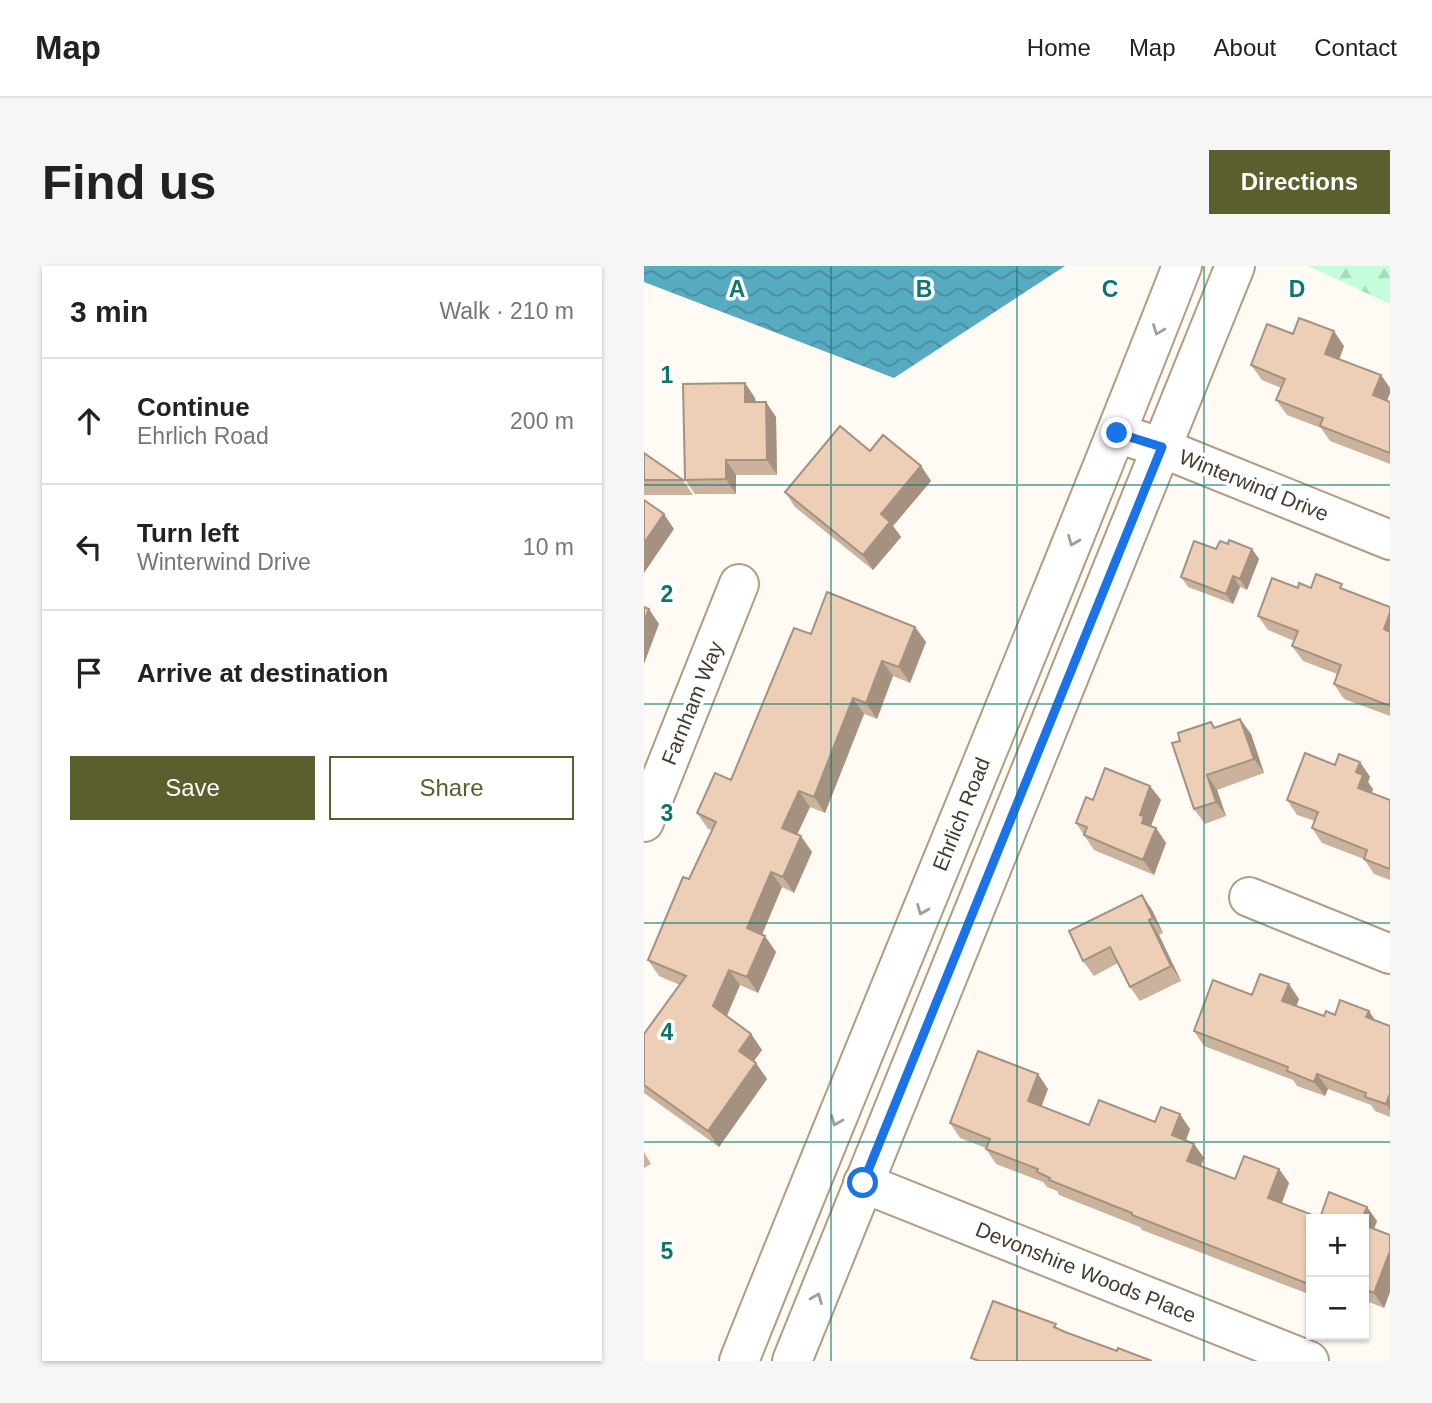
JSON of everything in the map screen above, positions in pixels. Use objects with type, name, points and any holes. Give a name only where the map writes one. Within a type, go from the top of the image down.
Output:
[{"type":"main road","name":"Ehrlich Road","points":[[744,1356],[1182,266]]},
{"type":"main road","points":[[792,1361],[1235,266]]},
{"type":"main road","name":"Winterwind Drive","points":[[1117,433],[1162,447],[1390,540]]},
{"type":"main road","name":"Farnham Way","points":[[644,822],[739,584]]},
{"type":"main road","points":[[1248,897],[1390,954]]},
{"type":"main road","name":"Devonshire Woods Place","points":[[863,1183],[1309,1361]]},
{"type":"green space","points":[[1308,266],[1390,266],[1390,304]]},
{"type":"water","points":[[644,266],[1065,266],[894,378],[644,282]]},
{"type":"building","points":[[1299,318],[1334,331],[1325,354],[1381,375],[1373,395],[1390,402],[1390,453],[1320,426],[1323,418],[1276,400],[1285,379],[1251,365],[1267,324],[1293,334]]},
{"type":"building","points":[[745,383],[745,402],[766,402],[767,460],[726,460],[726,479],[685,480],[683,384]]},
{"type":"building","points":[[840,426],[870,451],[883,435],[921,466],[881,514],[890,522],[863,555],[785,492]]},
{"type":"building","points":[[644,453],[683,480],[644,480]]},
{"type":"building","points":[[644,500],[664,514],[644,543]]},
{"type":"building","points":[[1229,540],[1252,549],[1240,579],[1233,576],[1226,594],[1181,577],[1194,541],[1216,549],[1220,541],[1228,544]]},
{"type":"building","points":[[1316,574],[1342,584],[1340,588],[1390,607],[1384,629],[1390,632],[1390,706],[1334,684],[1341,665],[1292,646],[1298,631],[1258,616],[1272,578],[1298,588],[1299,583],[1311,588]]},
{"type":"building","points":[[827,592],[915,627],[899,667],[882,661],[866,703],[853,698],[814,797],[799,791],[782,828],[801,836],[783,877],[771,872],[747,928],[765,936],[747,977],[729,970],[713,1006],[751,1034],[739,1051],[756,1063],[708,1131],[644,1085],[644,1034],[686,976],[648,960],[683,877],[689,879],[716,822],[697,813],[715,773],[731,780],[794,628],[811,634]]},
{"type":"building","points":[[644,607],[649,609],[644,621]]},
{"type":"building","points":[[1240,719],[1254,759],[1207,775],[1216,802],[1194,809],[1172,743],[1180,741],[1178,733],[1211,722],[1214,728]]},
{"type":"building","points":[[1305,753],[1335,765],[1339,754],[1360,762],[1356,772],[1363,775],[1358,788],[1390,800],[1390,869],[1364,859],[1367,850],[1312,828],[1318,812],[1287,800]]},
{"type":"building","points":[[1105,768],[1150,786],[1140,815],[1144,816],[1142,823],[1156,828],[1143,860],[1084,835],[1087,827],[1076,823],[1086,797],[1093,800]]},
{"type":"building","points":[[1142,895],[1153,918],[1149,920],[1171,966],[1130,987],[1110,947],[1083,961],[1069,931]]},
{"type":"building","points":[[1260,974],[1289,984],[1282,1001],[1324,1016],[1326,1011],[1335,1015],[1340,1000],[1369,1011],[1366,1017],[1390,1026],[1390,1096],[1386,1104],[1365,1097],[1366,1093],[1317,1074],[1314,1082],[1287,1071],[1288,1067],[1194,1031],[1213,980],[1252,995]]},
{"type":"building","points":[[978,1051],[1038,1074],[1028,1101],[1089,1125],[1099,1100],[1155,1122],[1161,1107],[1180,1114],[1172,1135],[1194,1144],[1187,1161],[1235,1179],[1244,1156],[1279,1169],[1268,1198],[1310,1214],[1306,1214],[1306,1283],[1049,1180],[1050,1178],[1037,1172],[1038,1169],[986,1149],[990,1139],[950,1123]]},
{"type":"building","points":[[1329,1192],[1367,1207],[1364,1214],[1321,1214]]},
{"type":"building","points":[[1369,1227],[1390,1235],[1390,1251],[1374,1293],[1369,1291]]},
{"type":"building","points":[[993,1301],[1056,1324],[1054,1327],[1065,1332],[1152,1361],[979,1361],[971,1358]]},
{"type":"route","points":[[863,1183],[1162,447],[1117,433]]}]
